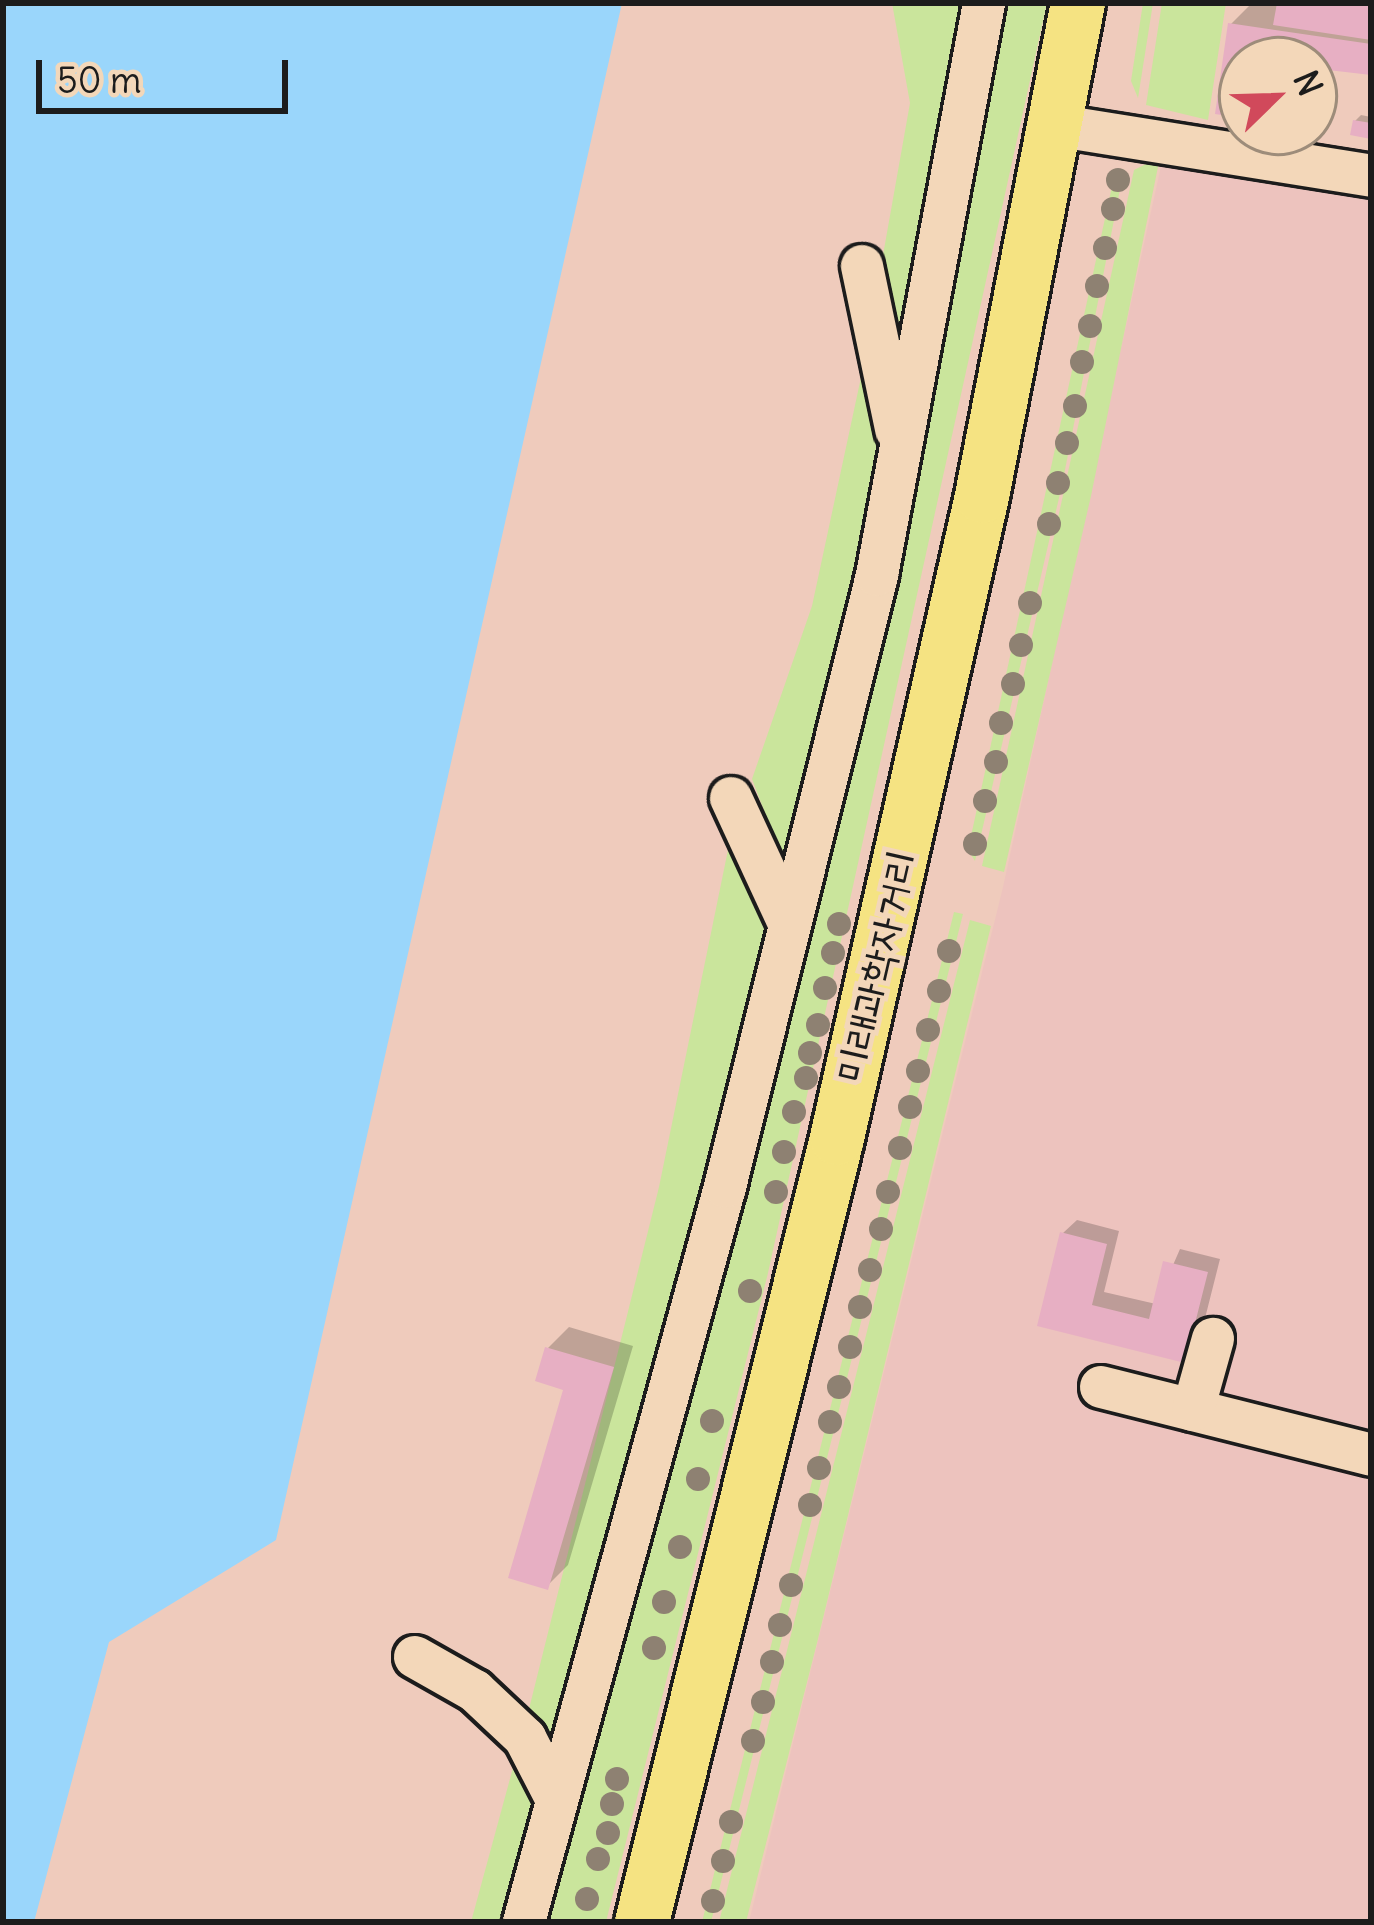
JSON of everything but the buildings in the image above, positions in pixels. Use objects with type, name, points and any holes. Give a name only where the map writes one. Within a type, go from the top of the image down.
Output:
[{"type":"main road","name":"미래과학자거리","points":[[642,1922],[842,1115],[1078,3]]},
{"type":"street","points":[[524,1922],[556,1796],[625,1568],[788,919],[900,448],[984,3]]},
{"type":"street","points":[[1054,125],[1371,176]]},
{"type":"street","points":[[862,266],[900,448]]},
{"type":"street","points":[[731,798],[788,919]]},
{"type":"street","points":[[1193,1410],[1213,1339]]},
{"type":"street","points":[[1101,1387],[1371,1455]]},
{"type":"street","points":[[415,1657],[475,1690],[525,1738],[556,1796]]},
{"type":"shaded area","points":[[1163,157],[1371,191],[1371,1922],[749,1922],[1003,887]]},
{"type":"green space","points":[[892,3],[969,3],[897,392],[880,272],[910,103]]},
{"type":"green space","points":[[994,3],[1047,3],[768,1273],[606,1922],[536,1922],[799,980]]},
{"type":"green space","points":[[1143,3],[1153,3],[1138,98],[1131,81]]},
{"type":"green space","points":[[1162,3],[1226,3],[1208,120],[1146,105]]},
{"type":"green space","points":[[1160,157],[1091,496],[1004,872],[982,866],[1134,170]]},
{"type":"green space","points":[[1124,169],[1062,485],[975,861],[968,850],[1114,177]]},
{"type":"green space","points":[[863,368],[879,423],[874,530],[790,879],[752,779],[812,606]]},
{"type":"green space","points":[[730,840],[770,938],[557,1760],[528,1713],[659,1187]]},
{"type":"green space","points":[[954,912],[963,914],[711,1922],[702,1922]]},
{"type":"green space","points":[[970,920],[991,926],[817,1643],[746,1922],[719,1922]]},
{"type":"green space","points":[[517,1753],[539,1803],[510,1922],[471,1922]]},
{"type":"water","points":[[3,3],[622,3],[276,1540],[109,1642],[34,1922],[3,1922]]}]
